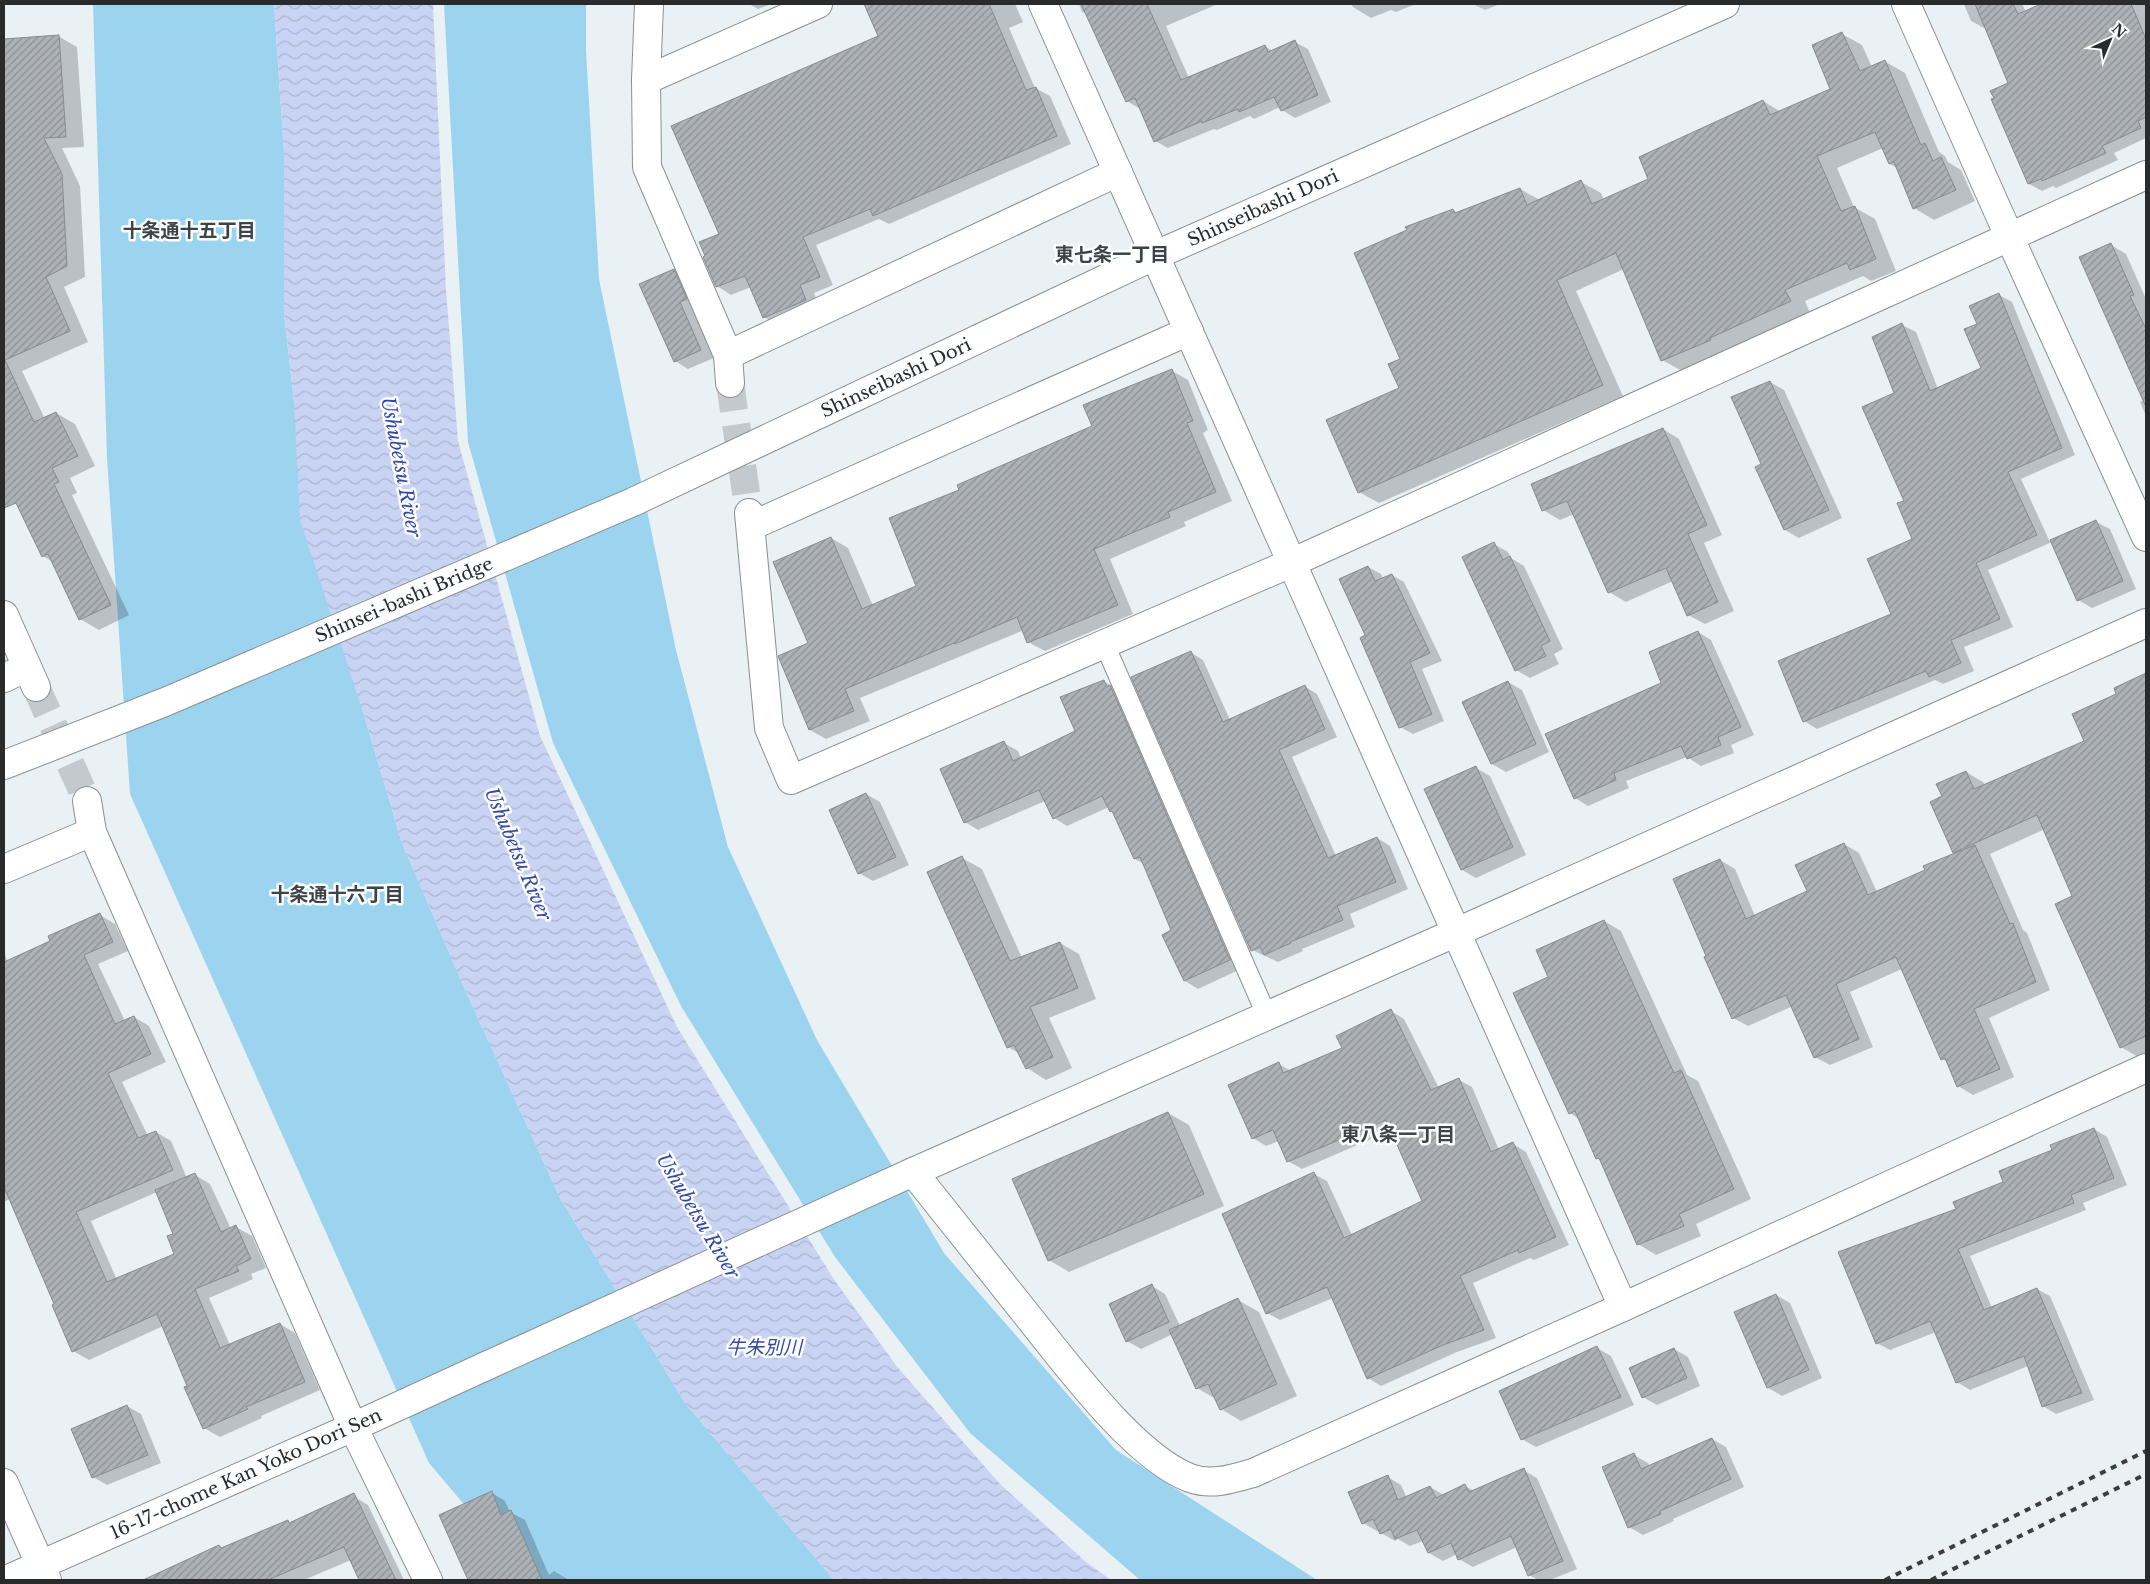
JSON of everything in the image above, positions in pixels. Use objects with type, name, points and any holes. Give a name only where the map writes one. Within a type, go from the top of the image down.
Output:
[{"type":"street","points":[[649,4],[646,80],[646,167],[728,355],[730,383]]},
{"type":"street","points":[[646,80],[818,4]]},
{"type":"street","points":[[1044,4],[1623,1307]]},
{"type":"street","name":"Shinseibashi Dori","points":[[638,500],[1156,255],[1725,4]]},
{"type":"street","points":[[1906,4],[2146,537]]},
{"type":"street","points":[[728,355],[1118,172]]},
{"type":"street","points":[[1189,331],[750,520],[769,728],[791,780],[1291,563],[2146,175]]},
{"type":"street","name":"Shinsei-bashi Bridge","points":[[165,702],[638,500]]},
{"type":"street","points":[[4,615],[22,677]]},
{"type":"street","name":"16-17-chome Kan Yoko Dori Sen","points":[[6,1580],[44,1573],[353,1427],[914,1172],[1457,932],[2146,623]]},
{"type":"street","points":[[4,765],[165,702]]},
{"type":"street","points":[[4,782],[165,702]]},
{"type":"street","points":[[87,801],[92,832],[353,1427],[428,1580]]},
{"type":"street","points":[[4,869],[92,832]]},
{"type":"street","points":[[914,1172],[1102,1406],[1139,1444],[1165,1464],[1190,1478],[1208,1482],[1225,1481],[1253,1473],[1623,1307],[2146,1068]]},
{"type":"street","points":[[4,1483],[44,1573]]},
{"type":"lane","points":[[1104,643],[1267,1016]]},
{"type":"shaded area","points":[[93,4],[274,4],[284,153],[284,314],[294,401],[363,712],[402,843],[462,983],[560,1198],[685,1403],[834,1580],[528,1580],[429,1463],[130,794],[107,458]]},
{"type":"shaded area","points":[[444,4],[586,4],[586,50],[599,279],[676,650],[728,847],[817,1040],[944,1253],[1116,1450],[1317,1580],[1140,1580],[970,1433],[835,1257],[681,1006],[553,743],[468,442]]},
{"type":"water","name":"牛朱別川","points":[[274,4],[433,4],[446,290],[458,441],[540,736],[677,1027],[833,1278],[898,1368],[1001,1485],[1086,1562],[1111,1580],[834,1580],[685,1403],[560,1198],[462,983],[402,843],[363,712],[300,520],[294,401],[284,314],[284,153]]},
{"type":"building","points":[[864,4],[989,4],[1026,90],[1036,87],[1057,136],[873,216],[870,209],[803,237],[820,277],[800,285],[806,300],[763,318],[745,276],[716,287],[703,257],[705,256],[699,242],[719,234],[671,126],[878,36]]},
{"type":"building","points":[[1081,4],[1147,4],[1181,80],[1265,45],[1268,52],[1295,40],[1318,95],[1281,111],[1274,97],[1239,112],[1238,109],[1202,123],[1202,121],[1154,142],[1135,98],[1126,102]]},
{"type":"building","points":[[1975,4],[2013,4],[2018,14],[2041,4],[2131,4],[2146,39],[2146,117],[2138,121],[2141,128],[2102,146],[2106,153],[2042,181],[2041,179],[2028,184],[1991,99],[1994,98],[1990,91],[2008,83]]},
{"type":"building","points":[[1842,32],[1860,71],[1885,60],[1921,145],[1925,143],[1933,161],[1941,157],[1956,190],[1913,209],[1894,162],[1889,164],[1875,132],[1817,156],[1841,211],[1855,206],[1876,259],[1850,270],[1847,263],[1785,290],[1791,301],[1710,338],[1711,340],[1661,361],[1616,253],[1557,280],[1603,385],[1358,493],[1326,420],[1399,388],[1388,364],[1400,359],[1354,253],[1407,230],[1405,227],[1453,209],[1455,213],[1520,188],[1527,205],[1581,180],[1592,204],[1648,179],[1639,157],[1763,100],[1770,115],[1830,89],[1812,45]]},
{"type":"building","points":[[59,35],[66,137],[44,138],[62,174],[67,266],[46,277],[70,331],[5,360],[34,422],[56,412],[78,456],[52,468],[59,482],[54,484],[111,605],[79,620],[48,554],[42,557],[16,503],[4,508],[4,39]]},
{"type":"building","points":[[2111,243],[2134,295],[2130,296],[2146,329],[2146,407],[2079,257]]},
{"type":"building","points":[[674,269],[687,299],[680,302],[701,350],[674,362],[639,284]]},
{"type":"building","points":[[1999,293],[2062,448],[2008,472],[2037,535],[1976,563],[2000,619],[1951,640],[1961,663],[1929,677],[1926,671],[1803,722],[1778,661],[1891,614],[1867,559],[1912,539],[1897,503],[1904,501],[1862,407],[1894,393],[1872,337],[1902,323],[1930,391],[1981,368],[1964,329],[1977,324],[1969,306]]},
{"type":"building","points":[[1172,369],[1193,421],[1187,423],[1216,492],[1168,512],[1170,517],[1094,549],[1118,605],[1027,643],[1017,617],[845,689],[854,711],[809,730],[778,656],[808,643],[773,562],[831,537],[862,609],[916,586],[889,518],[959,490],[957,485],[1092,426],[1083,405]]},
{"type":"building","points":[[1770,381],[1829,510],[1784,530],[1755,467],[1761,464],[1731,397]]},
{"type":"building","points":[[1663,428],[1707,525],[1688,534],[1718,602],[1687,616],[1666,568],[1608,593],[1567,501],[1542,511],[1531,484]]},
{"type":"building","points":[[2096,520],[2123,581],[2077,601],[2050,540]]},
{"type":"building","points":[[1494,542],[1503,560],[1510,556],[1550,641],[1541,646],[1546,656],[1515,671],[1462,557]]},
{"type":"building","points":[[1368,566],[1375,581],[1392,574],[1430,653],[1410,662],[1432,714],[1399,728],[1360,638],[1365,635],[1339,579]]},
{"type":"building","points":[[1698,631],[1741,727],[1718,737],[1721,745],[1687,759],[1681,746],[1614,773],[1616,780],[1574,799],[1545,734],[1661,683],[1649,652]]},
{"type":"building","points":[[1191,651],[1223,722],[1305,685],[1325,729],[1279,750],[1328,858],[1377,837],[1396,882],[1337,906],[1343,920],[1264,955],[1260,947],[1251,951],[1131,677]]},
{"type":"building","points":[[2146,673],[2146,1036],[2120,1048],[2055,904],[2072,896],[2037,815],[1953,853],[1930,802],[1942,796],[1936,784],[1966,771],[1974,789],[2084,741],[2072,714],[2116,694],[2114,688]]},
{"type":"building","points":[[1104,680],[1107,687],[1110,685],[1230,960],[1184,981],[1162,935],[1171,930],[1140,857],[1134,859],[1112,811],[1110,812],[1102,796],[1053,819],[1039,790],[964,823],[940,769],[1004,741],[1013,761],[1075,731],[1060,697]]},
{"type":"building","points":[[1508,681],[1536,744],[1491,764],[1462,702]]},
{"type":"building","points":[[1476,766],[1513,847],[1461,870],[1424,789]]},
{"type":"building","points":[[866,793],[896,857],[858,874],[829,810]]},
{"type":"building","points":[[1844,843],[1868,895],[1925,870],[1923,866],[1975,845],[2010,924],[2013,923],[2036,982],[1974,1009],[2000,1069],[1957,1087],[1945,1058],[1941,1060],[1896,957],[1836,984],[1859,1039],[1814,1058],[1786,995],[1732,1019],[1704,957],[1706,956],[1673,879],[1720,859],[1746,919],[1807,891],[1795,865]]},
{"type":"building","points":[[962,856],[1010,961],[1060,942],[1078,988],[1030,1007],[1053,1057],[1026,1069],[1014,1045],[1007,1048],[927,872]]},
{"type":"building","points":[[100,913],[113,942],[84,955],[115,1024],[134,1016],[151,1054],[108,1073],[138,1138],[156,1131],[173,1170],[76,1212],[107,1282],[174,1254],[167,1236],[173,1234],[155,1190],[195,1173],[221,1232],[236,1225],[251,1259],[236,1266],[239,1271],[195,1289],[220,1348],[280,1323],[305,1382],[246,1407],[248,1409],[203,1429],[184,1387],[187,1386],[157,1314],[72,1352],[52,1305],[54,1304],[4,1187],[4,962],[50,941],[48,936]]},
{"type":"building","points":[[1604,920],[1674,1073],[1681,1070],[1734,1189],[1679,1214],[1684,1226],[1637,1245],[1599,1158],[1596,1159],[1575,1111],[1569,1114],[1513,993],[1548,977],[1536,950]]},
{"type":"building","points":[[1391,1009],[1431,1090],[1459,1078],[1491,1152],[1513,1142],[1556,1237],[1519,1253],[1518,1250],[1460,1276],[1484,1330],[1443,1345],[1367,1379],[1327,1287],[1266,1314],[1222,1214],[1314,1172],[1344,1238],[1422,1201],[1386,1120],[1287,1162],[1273,1130],[1252,1139],[1228,1085],[1279,1062],[1283,1073],[1342,1048],[1336,1036]]},
{"type":"building","points":[[1168,1112],[1204,1194],[1048,1261],[1012,1179]]},
{"type":"building","points":[[2094,1128],[2114,1178],[2071,1195],[2074,1203],[1958,1249],[1984,1310],[2037,1288],[2082,1393],[2042,1407],[2024,1356],[1956,1383],[1930,1321],[1876,1344],[1838,1252],[1956,1209],[1953,1202],[2003,1182],[1999,1171],[2052,1150],[2050,1145]]},
{"type":"building","points":[[1152,1284],[1169,1322],[1126,1342],[1109,1304]]},
{"type":"building","points":[[1776,1294],[1809,1370],[1767,1388],[1734,1312]]},
{"type":"building","points":[[1238,1298],[1277,1384],[1220,1410],[1208,1384],[1196,1389],[1169,1330]]},
{"type":"building","points":[[1597,1346],[1621,1397],[1521,1440],[1499,1391]]},
{"type":"building","points":[[1674,1348],[1687,1378],[1642,1398],[1629,1368]]},
{"type":"building","points":[[127,1405],[148,1455],[92,1478],[71,1429]]},
{"type":"building","points":[[1712,1438],[1731,1479],[1660,1511],[1661,1514],[1628,1528],[1602,1467],[1634,1453],[1641,1469]]},
{"type":"building","points":[[1524,1468],[1563,1561],[1528,1576],[1511,1536],[1458,1560],[1451,1543],[1428,1553],[1417,1530],[1395,1539],[1391,1529],[1380,1534],[1373,1519],[1362,1524],[1348,1492],[1388,1475],[1398,1500],[1430,1486],[1436,1498],[1465,1484],[1469,1492]]},
{"type":"building","points":[[492,1491],[501,1515],[511,1510],[542,1580],[468,1580],[439,1515]]},
{"type":"building","points":[[354,1493],[396,1580],[359,1580],[344,1547],[268,1580],[143,1580],[219,1545],[221,1548],[288,1520],[289,1523]]},
{"type":"tunnel","points":[[730,383],[749,513]]},
{"type":"tunnel","points":[[36,687],[87,801]]},
{"type":"railway","points":[[1885,1580],[2146,1451]]},
{"type":"railway","points":[[1931,1580],[2146,1474]]},
{"type":"district","name":"十条通十五丁目","points":[[189,230]]},
{"type":"district","name":"東七条一丁目","points":[[1112,254]]},
{"type":"district","name":"十条通十六丁目","points":[[337,894]]},
{"type":"district","name":"東八条一丁目","points":[[1398,1134]]},
{"type":"water label","name":"Ushubetsu River","points":[[401,467]]},
{"type":"water label","name":"Ushubetsu River","points":[[518,854]]},
{"type":"water label","name":"Ushubetsu River","points":[[698,1216]]}]
